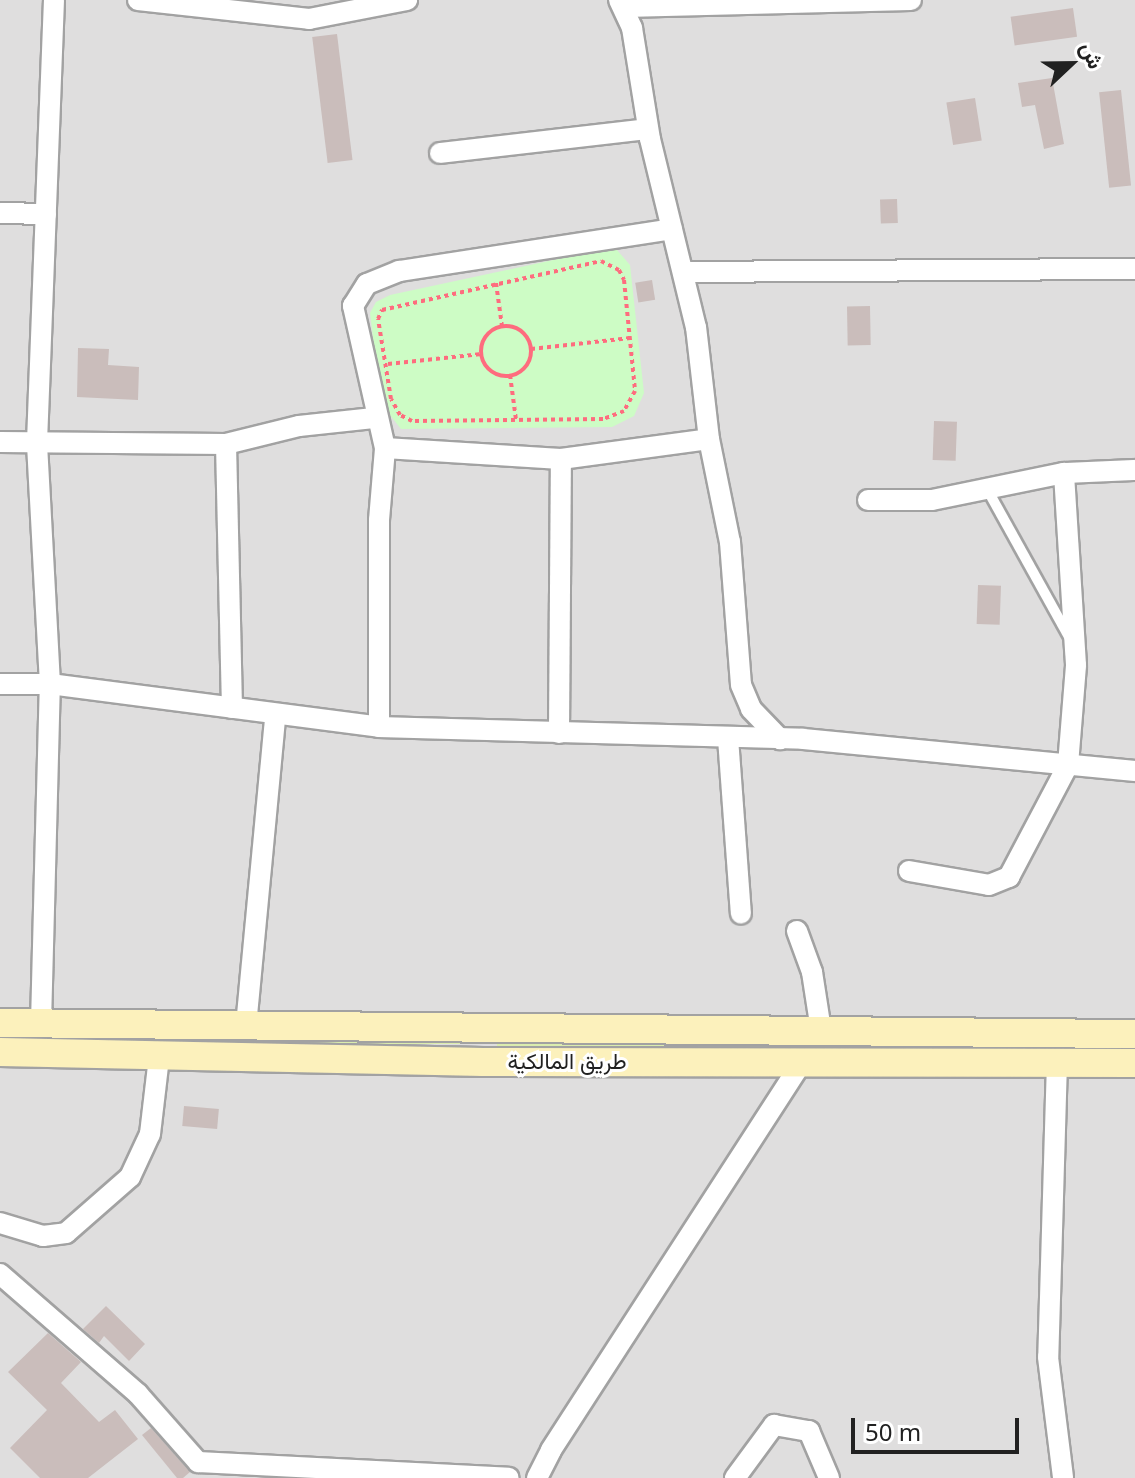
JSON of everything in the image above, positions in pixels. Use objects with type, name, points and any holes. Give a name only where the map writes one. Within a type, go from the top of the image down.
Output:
[{"type":"main road","name":"طريق المالكية","points":[[0,1023],[484,1025],[1121,1034]]},
{"type":"main road","points":[[483,1062],[484,1025]]},
{"type":"main road","points":[[1106,1062],[1121,1034]]},
{"type":"main road","name":"طريق المالكية","points":[[0,1052],[483,1062],[803,1060],[1135,1063]]},
{"type":"street","points":[[41,1023],[50,684],[37,442],[54,0]]},
{"type":"street","points":[[138,0],[309,19],[407,0]]},
{"type":"street","points":[[780,739],[751,709],[741,685],[730,542],[709,439],[696,327],[648,129],[622,3],[911,0]]},
{"type":"street","points":[[440,153],[648,129]]},
{"type":"street","points":[[0,213],[46,214]]},
{"type":"street","points":[[379,727],[385,448],[374,418],[353,306],[367,284],[399,271],[672,229]]},
{"type":"street","points":[[683,272],[1135,269]]},
{"type":"street","points":[[0,442],[226,444],[299,426],[374,418]]},
{"type":"street","points":[[385,448],[561,459],[709,439]]},
{"type":"street","points":[[226,444],[232,708]]},
{"type":"street","points":[[559,733],[561,459]]},
{"type":"street","points":[[868,500],[932,500],[1064,473],[1135,470]]},
{"type":"street","points":[[909,871],[989,885],[1009,877],[1068,765],[1075,647],[1064,473]]},
{"type":"street","points":[[0,684],[50,684],[232,708],[275,717],[379,727],[780,739],[1135,771]]},
{"type":"street","points":[[246,1026],[275,717]]},
{"type":"street","points":[[728,738],[741,914]]},
{"type":"street","points":[[797,931],[812,972],[821,1030]]},
{"type":"street","points":[[0,1223],[43,1236],[66,1233],[130,1177],[150,1134],[159,1057]]},
{"type":"street","points":[[537,1478],[551,1450],[803,1060]]},
{"type":"street","points":[[1057,1062],[1048,1357],[1063,1478]]},
{"type":"street","points":[[0,1274],[138,1394],[198,1462],[509,1478]]},
{"type":"street","points":[[735,1478],[774,1425],[809,1431],[829,1478]]},
{"type":"lane","points":[[987,489],[1075,647]]},
{"type":"path","points":[[605,262],[624,280],[635,391],[624,411],[603,419],[405,419],[391,399],[378,319],[382,310],[496,283],[605,262]]},
{"type":"path","points":[[496,283],[502,326]]},
{"type":"path","points":[[502,326],[524,334],[531,349],[523,369],[510,375],[494,373],[481,354],[489,333],[502,326]]},
{"type":"path","points":[[531,349],[630,338]]},
{"type":"path","points":[[386,365],[481,354]]},
{"type":"path","points":[[510,375],[516,420]]},
{"type":"shaded area","points":[[0,0],[1135,0],[1135,1478],[0,1478]]},
{"type":"green space","points":[[604,249],[617,250],[630,265],[644,393],[634,416],[612,427],[401,429],[386,410],[379,388],[370,313],[376,302],[390,295]]},
{"type":"green space","points":[[0,1034],[462,1034],[462,1044],[0,1044]]},
{"type":"green space","points":[[497,1038],[1087,1048],[1087,1056],[497,1046]]},
{"type":"building","points":[[1073,8],[1077,37],[1015,45],[1011,17]]},
{"type":"building","points":[[337,34],[352,160],[328,163],[312,37]]},
{"type":"building","points":[[1052,78],[1064,144],[1044,149],[1035,105],[1022,107],[1018,83]]},
{"type":"building","points":[[1121,90],[1131,185],[1109,188],[1099,92]]},
{"type":"building","points":[[975,98],[982,140],[953,145],[946,103]]},
{"type":"building","points":[[897,199],[898,223],[881,224],[880,200]]},
{"type":"building","points":[[652,280],[655,300],[638,302],[635,283]]},
{"type":"building","points":[[847,306],[870,306],[871,345],[848,345]]},
{"type":"building","points":[[78,348],[109,349],[108,365],[139,367],[138,400],[77,397]]},
{"type":"building","points":[[934,421],[957,422],[956,461],[933,460]]},
{"type":"building","points":[[978,585],[1001,586],[1000,625],[977,624]]},
{"type":"building","points":[[184,1106],[219,1109],[217,1129],[182,1126]]},
{"type":"building","points":[[106,1306],[145,1344],[129,1361],[104,1336],[99,1343],[83,1329]]},
{"type":"building","points":[[48,1333],[81,1362],[61,1383],[99,1422],[115,1410],[138,1439],[88,1478],[40,1478],[10,1448],[47,1410],[8,1372]]},
{"type":"building","points":[[151,1428],[190,1472],[183,1478],[177,1478],[142,1435]]}]
